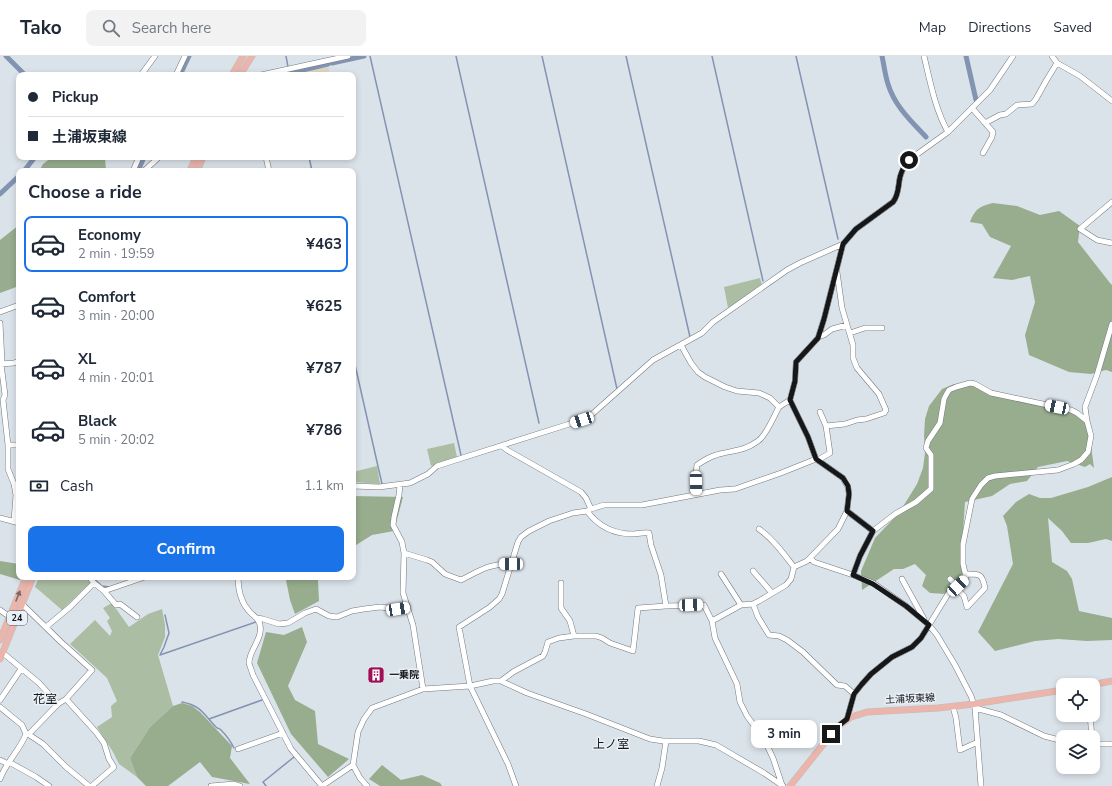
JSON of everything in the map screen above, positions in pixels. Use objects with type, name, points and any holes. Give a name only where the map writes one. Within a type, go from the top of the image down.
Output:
[{"type":"main road","points":[[239,72],[243,56]]},
{"type":"main road","points":[[240,72],[252,56]]},
{"type":"main road","name":"24","points":[[0,640],[25,580]]},
{"type":"main road","name":"24","points":[[0,659],[32,580]]},
{"type":"main road","points":[[1100,684],[1112,683]]},
{"type":"main road","name":"土浦坂東線","points":[[790,786],[831,734],[847,719],[867,712],[953,706],[975,706],[1056,691]]},
{"type":"street","points":[[143,72],[155,56]]},
{"type":"street","points":[[177,72],[185,56]]},
{"type":"street","points":[[274,72],[329,58],[348,56]]},
{"type":"street","points":[[924,56],[932,90],[943,124],[948,132]]},
{"type":"street","points":[[1052,56],[1057,63],[1080,76],[1112,101]]},
{"type":"street","points":[[712,621],[741,605],[753,604],[786,584],[791,578],[794,567],[807,561],[838,529],[847,511],[849,494],[848,486],[843,478],[817,460],[808,437],[790,400],[795,381],[796,362],[818,338],[843,244],[856,229],[893,202],[897,197],[900,176],[904,165],[948,132],[990,90],[1011,57]]},
{"type":"street","points":[[985,123],[1000,115],[1006,114],[1017,105],[1032,104],[1057,63]]},
{"type":"street","points":[[972,108],[993,132],[992,137],[983,153]]},
{"type":"street","points":[[135,160],[136,164]]},
{"type":"street","points":[[134,168],[138,160]]},
{"type":"street","points":[[147,168],[156,160]]},
{"type":"street","points":[[1112,202],[1080,230],[1097,240],[1112,243]]},
{"type":"street","points":[[356,486],[379,488],[410,483],[423,477],[437,466],[582,420],[590,416],[653,360],[702,333],[713,322],[787,270],[843,244]]},
{"type":"street","points":[[826,426],[845,424],[866,419],[886,410],[879,394],[857,368],[853,358],[853,345],[842,308],[836,268]]},
{"type":"street","points":[[0,312],[16,306]]},
{"type":"street","points":[[0,323],[2,362],[0,364],[5,395],[1,400],[8,445],[8,469],[14,484],[16,495]]},
{"type":"street","points":[[847,719],[854,694],[871,674],[883,663],[912,647],[921,638],[927,623],[948,594],[965,579],[963,544],[972,499],[981,485],[988,478],[995,476],[1058,470],[1081,460],[1088,452],[1091,436],[1085,407],[1097,375],[1112,324]]},
{"type":"street","points":[[818,336],[847,325]]},
{"type":"street","points":[[850,333],[865,328],[882,328]]},
{"type":"street","points":[[682,345],[691,363],[698,372],[705,377],[725,387],[759,393],[770,398],[779,407]]},
{"type":"street","points":[[0,364],[16,361]]},
{"type":"street","points":[[853,575],[860,556],[873,531],[895,514],[916,502],[931,489],[931,455],[926,448],[928,441],[940,423],[944,399],[949,390],[970,383],[991,393],[1071,410],[1087,421]]},
{"type":"street","points":[[697,494],[697,465],[717,454],[742,450],[759,441],[779,407],[790,400]]},
{"type":"street","points":[[516,786],[508,764],[470,686],[459,627],[490,607],[499,599],[521,537],[529,531],[549,521],[573,513],[604,505],[642,505],[720,490],[735,489],[817,460],[830,453],[826,426],[820,412]]},
{"type":"street","points":[[8,445],[16,445]]},
{"type":"street","points":[[502,446],[581,492],[586,498],[593,519],[598,524],[612,531],[634,534],[649,533],[651,545],[661,575],[666,606]]},
{"type":"street","points":[[400,485],[393,525],[402,542],[404,554],[403,593],[413,625],[423,689]]},
{"type":"street","points":[[847,511],[873,531]]},
{"type":"street","points":[[0,518],[16,522]]},
{"type":"street","points":[[759,529],[770,537],[794,567]]},
{"type":"street","points":[[404,554],[432,562],[445,574],[461,580],[488,566],[511,564]]},
{"type":"street","points":[[810,558],[814,562],[853,575],[873,584],[906,606],[927,623],[937,634],[955,665],[975,706],[981,786]]},
{"type":"street","points":[[753,571],[772,593]]},
{"type":"street","points":[[721,574],[741,605]]},
{"type":"street","points":[[950,579],[964,596],[967,607],[985,588],[983,578],[981,576],[978,574],[965,574]]},
{"type":"street","points":[[902,579],[927,623]]},
{"type":"street","points":[[92,580],[104,591],[116,605],[120,604],[137,617]]},
{"type":"street","points":[[104,591],[136,580]]},
{"type":"street","points":[[238,580],[240,596],[249,612],[258,618],[279,624],[288,623],[316,609],[329,616],[337,617],[352,611],[364,609],[398,609],[408,607]]},
{"type":"street","points":[[46,627],[70,607],[94,583]]},
{"type":"street","points":[[561,583],[562,608],[570,621],[574,636]]},
{"type":"street","points":[[0,779],[8,763],[28,734],[66,698],[92,670],[22,604]]},
{"type":"street","points":[[501,681],[513,672],[543,656],[548,642],[559,638],[574,636],[596,636],[610,643],[633,651],[638,608],[704,604],[712,621],[715,638],[737,684],[740,702],[747,716],[764,739],[773,758],[782,785]]},
{"type":"street","points":[[753,604],[758,617],[769,634],[787,640],[804,652],[837,685],[845,686],[854,694]]},
{"type":"street","points":[[0,610],[10,617]]},
{"type":"street","points":[[258,618],[261,626],[260,635],[250,655],[249,664],[256,681],[291,748],[322,786],[353,765]]},
{"type":"street","points":[[3,653],[39,683],[58,704]]},
{"type":"street","points":[[0,700],[21,669]]},
{"type":"street","points":[[367,786],[360,778],[353,765],[358,732],[364,719],[372,708],[423,689],[470,686],[493,681],[501,681],[527,693],[650,739],[666,741],[699,741],[716,745],[782,785]]},
{"type":"street","points":[[66,698],[104,742],[109,759],[114,767],[92,786]]},
{"type":"street","points":[[953,706],[960,750],[978,742]]},
{"type":"street","points":[[975,706],[1044,736],[1056,739]]},
{"type":"street","points":[[0,707],[22,725],[28,734],[43,744],[66,767],[89,786]]},
{"type":"street","points":[[238,749],[283,733]]},
{"type":"street","points":[[657,786],[662,768],[666,741]]},
{"type":"street","points":[[1100,744],[1112,744]]},
{"type":"street","points":[[0,760],[36,777],[48,786]]},
{"type":"street","points":[[211,786],[234,784],[240,786]]},
{"type":"shaded area","points":[[328,66],[329,72],[304,72]]},
{"type":"green space","points":[[48,160],[105,160],[106,168],[41,168]]},
{"type":"green space","points":[[993,203],[1017,206],[1040,215],[1059,211],[1080,226],[1078,242],[1112,285],[1112,372],[1106,370],[1091,374],[1069,372],[1029,355],[1025,335],[1035,302],[1030,276],[1012,280],[993,278],[1011,246],[990,237],[982,224],[970,222],[978,209]]},
{"type":"green space","points":[[16,227],[16,287],[0,293],[0,240]]},
{"type":"green space","points":[[760,278],[762,285],[728,308],[724,287]]},
{"type":"green space","points":[[954,384],[967,384],[1071,412],[1086,422],[1089,430],[1094,468],[1090,464],[1085,467],[1067,461],[1038,467],[1027,481],[1010,484],[992,496],[965,502],[963,532],[960,546],[963,577],[946,594],[930,593],[922,586],[926,575],[915,564],[903,569],[894,569],[862,590],[861,571],[875,538],[899,513],[917,484],[923,468],[925,453],[925,419],[929,406],[942,389]]},
{"type":"green space","points":[[454,443],[457,457],[431,466],[427,449]]},
{"type":"green space","points":[[377,466],[380,484],[356,482],[356,471]]},
{"type":"green space","points":[[1112,477],[1112,541],[1106,539],[1088,543],[1071,543],[1062,531],[1048,518],[1052,562],[1067,571],[1072,579],[1079,611],[1112,618],[1112,640],[1087,641],[1058,639],[1035,641],[995,651],[978,632],[1013,564],[1007,526],[1003,516],[1016,502],[1029,494],[1040,498],[1051,498],[1088,487]]},
{"type":"green space","points":[[356,496],[403,497],[394,531],[372,535],[356,545]]},
{"type":"green space","points":[[0,561],[16,564],[16,579],[0,574]]},
{"type":"green space","points":[[38,580],[89,580],[91,582],[62,610],[35,587]]},
{"type":"green space","points":[[286,580],[318,580],[319,601],[295,614],[290,600]]},
{"type":"green space","points":[[112,603],[129,627],[148,614],[162,609],[165,625],[165,637],[158,655],[173,706],[150,727],[130,758],[137,777],[119,764],[97,727],[112,717],[111,706],[117,701],[107,678],[70,644],[95,620],[110,636],[112,631],[107,621],[110,618],[103,608]]},
{"type":"green space","points":[[302,627],[307,642],[288,686],[295,700],[315,711],[318,744],[349,759],[328,777],[291,734],[257,663],[266,632],[284,635]]},
{"type":"green space","points":[[182,703],[192,706],[200,712],[232,746],[230,758],[250,784],[212,777],[200,762],[168,786],[146,786],[137,777],[130,758],[150,727],[173,706]]},
{"type":"green space","points":[[382,765],[401,780],[422,775],[440,783],[442,786],[380,786],[369,779]]},
{"type":"waterway","points":[[6,56],[22,72]]},
{"type":"waterway","points":[[181,72],[189,56]]},
{"type":"waterway","points":[[286,56],[288,67]]},
{"type":"waterway","points":[[332,63],[364,56]]},
{"type":"waterway","points":[[370,56],[461,455]]},
{"type":"waterway","points":[[456,56],[539,423]]},
{"type":"waterway","points":[[542,56],[617,389]]},
{"type":"waterway","points":[[626,56],[690,337]]},
{"type":"waterway","points":[[712,56],[763,281]]},
{"type":"waterway","points":[[796,56],[838,239]]},
{"type":"waterway","points":[[882,56],[887,81],[894,99],[926,137]]},
{"type":"waterway","points":[[966,56],[976,100]]},
{"type":"waterway","points":[[294,72],[328,64]]},
{"type":"waterway","points":[[26,168],[33,160]]},
{"type":"waterway","points":[[139,168],[143,160]]},
{"type":"waterway","points":[[310,160],[311,168]]},
{"type":"waterway","points":[[0,194],[16,179]]},
{"type":"waterway","points":[[356,369],[382,484]]},
{"type":"waterway","points":[[95,580],[102,586],[110,587]]},
{"type":"waterway","points":[[165,615],[169,633],[160,655],[256,622]]},
{"type":"waterway","points":[[209,719],[262,700]]},
{"type":"waterway","points":[[182,702],[194,706],[202,711],[215,726],[223,732],[234,748]]},
{"type":"waterway","points":[[266,786],[263,782],[294,757]]},
{"type":"place","name":"一乗院","points":[[376,675]]},
{"type":"district","name":"花室","points":[[45,699]]},
{"type":"district","name":"上ノ室","points":[[611,744]]},
{"type":"route","points":[[831,734],[847,719],[854,694],[862,684],[883,663],[912,647],[921,638],[929,625],[906,606],[873,584],[853,575],[860,556],[873,531],[847,511],[849,494],[848,486],[843,478],[816,459],[808,437],[790,400],[795,381],[796,362],[818,338],[843,244],[856,229],[893,202],[897,197],[900,176],[904,165],[909,160]]}]
